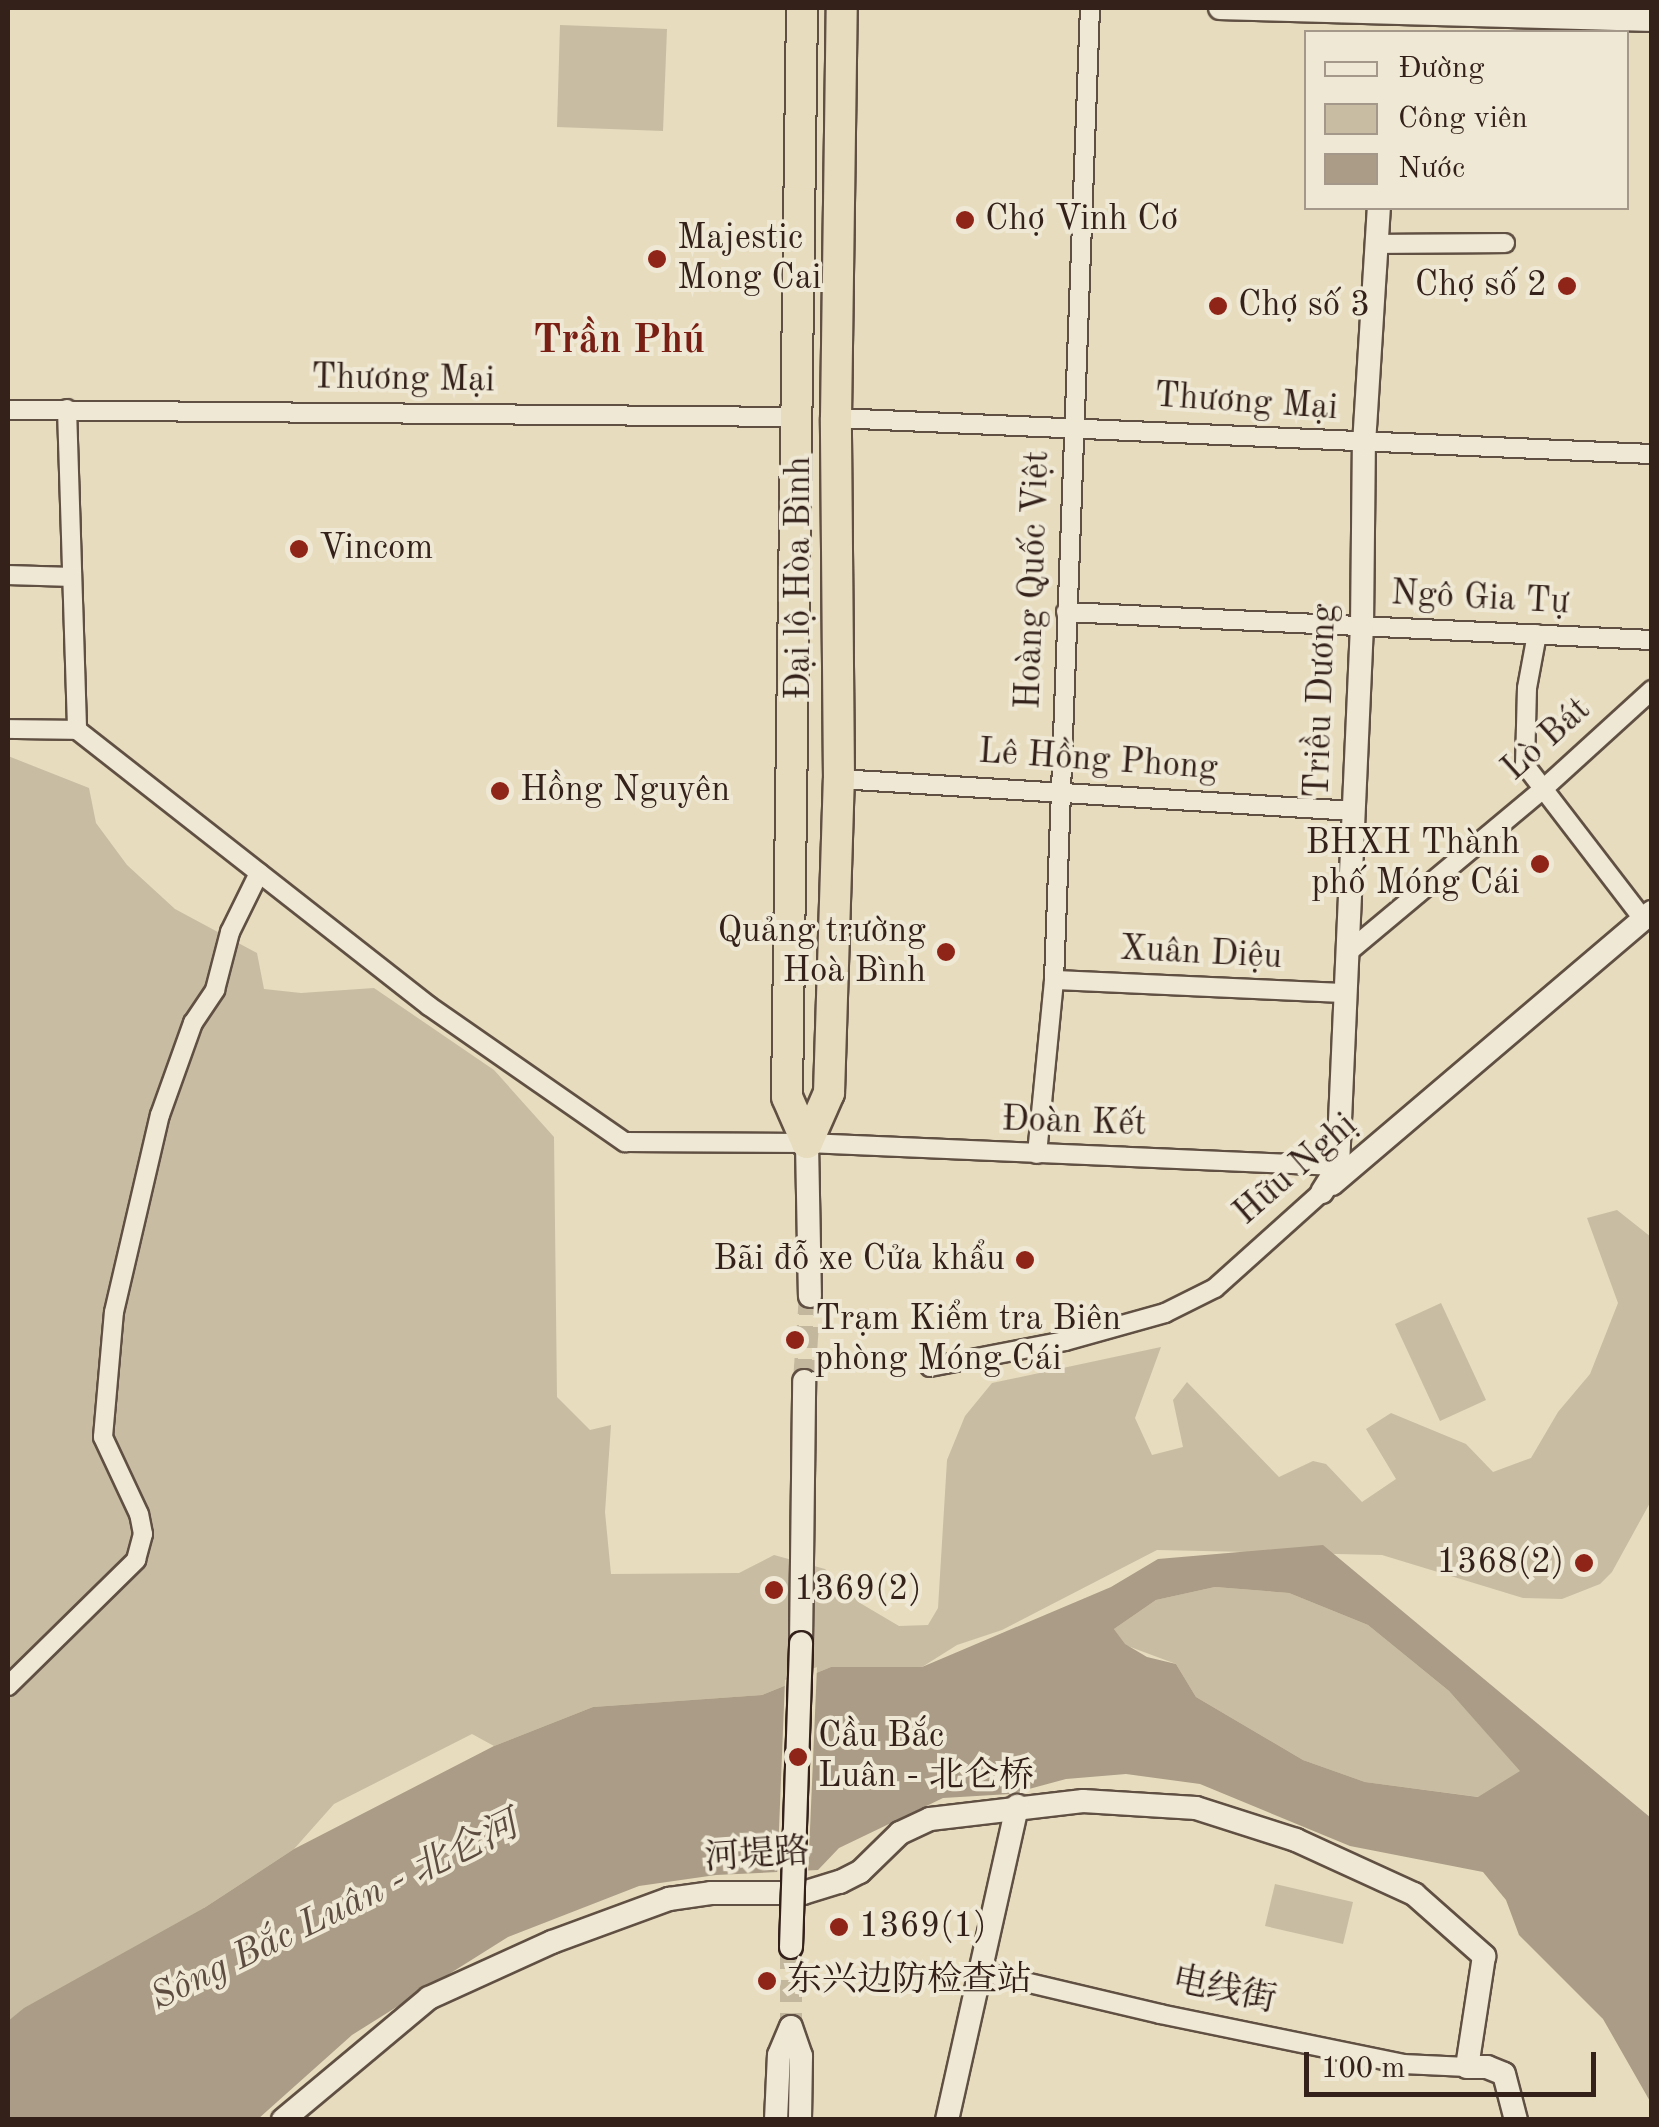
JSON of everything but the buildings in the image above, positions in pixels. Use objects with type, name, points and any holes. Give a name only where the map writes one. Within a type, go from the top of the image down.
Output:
[{"type":"highway","name":"Đại lộ Hòa Bình","points":[[802,8],[787,1098],[807,1143]]},
{"type":"highway","name":"Đại lộ Hòa Bình","points":[[807,1143],[829,1093],[837,846],[836,418],[842,8]]},
{"type":"highway","points":[[798,417],[836,418]]},
{"type":"highway","points":[[791,845],[837,846]]},
{"type":"street","name":"Hoàng Quốc Việt","points":[[1037,1154],[1054,980],[1058,790],[1090,8]]},
{"type":"street","points":[[1220,8],[1387,19],[1652,20]]},
{"type":"street","name":"Triều Dương","points":[[1322,1192],[1338,1166],[1362,626],[1364,444],[1379,210]]},
{"type":"street","points":[[1378,244],[1504,244]]},
{"type":"street","points":[[8,729],[77,730],[66,409]]},
{"type":"street","name":"Thương Mại","points":[[8,410],[798,417]]},
{"type":"street","name":"Thương Mại","points":[[836,418],[1073,425],[1364,444],[1652,454]]},
{"type":"street","points":[[8,576],[72,577]]},
{"type":"street","name":"Ngô Gia Tự","points":[[1066,612],[1652,640]]},
{"type":"street","points":[[1537,634],[1527,688],[1525,765],[1647,916]]},
{"type":"street","name":"Lò Bát","points":[[1347,953],[1542,790],[1652,690]]},
{"type":"street","name":"Đoàn Kết","points":[[77,730],[430,1006],[624,1142],[807,1143],[1338,1166]]},
{"type":"street","name":"Lê Hồng Phong","points":[[839,778],[1353,810]]},
{"type":"street","points":[[8,1686],[136,1560],[143,1534],[139,1514],[102,1437],[114,1312],[160,1114],[193,1023],[215,990],[230,932],[259,873]]},
{"type":"street","name":"Hữu Nghị","points":[[930,1367],[1065,1341],[1165,1314],[1215,1288],[1647,916]]},
{"type":"street","name":"Xuân Diệu","points":[[1054,980],[1345,993]]},
{"type":"street","name":"Đại lộ Hòa Bình","points":[[807,1143],[810,1296]]},
{"type":"street","points":[[791,1947],[801,1644],[804,1381]]},
{"type":"street","name":"河堤路","points":[[283,2120],[428,1998],[552,1942],[669,1899],[711,1893],[803,1893],[821,1888],[860,1872],[900,1832],[930,1819],[1083,1801],[1196,1808],[1296,1840],[1414,1894],[1484,1956],[1467,2068]]},
{"type":"street","points":[[946,2120],[1018,1806]]},
{"type":"street","name":"电线街","points":[[983,1972],[1403,2064],[1498,2069],[1508,2080],[1516,2120]]},
{"type":"street","points":[[776,2120],[778,2055],[791,2027],[801,2056],[800,2120]]},
{"type":"green space","points":[[560,25],[667,29],[663,131],[557,127]]},
{"type":"green space","points":[[8,756],[89,788],[96,823],[127,865],[175,909],[257,953],[264,989],[301,993],[374,988],[494,1070],[554,1137],[557,1397],[590,1430],[611,1425],[605,1512],[611,1574],[739,1573],[774,1555],[825,1569],[860,1603],[899,1626],[928,1625],[938,1608],[947,1460],[965,1416],[992,1383],[1161,1347],[1135,1418],[1152,1455],[1183,1447],[1173,1400],[1187,1382],[1279,1477],[1313,1461],[1326,1464],[1362,1502],[1396,1479],[1366,1429],[1391,1413],[1466,1444],[1493,1472],[1531,1458],[1558,1412],[1590,1374],[1618,1303],[1587,1218],[1617,1210],[1651,1237],[1651,1501],[1612,1572],[1600,1584],[1562,1599],[1523,1598],[1382,1555],[1157,1550],[1002,1630],[957,1645],[922,1667],[831,1667],[762,1695],[593,1707],[494,1746],[472,1734],[334,1804],[294,1849],[204,1908],[211,1949],[25,2008],[8,2021]]},
{"type":"green space","points":[[1441,1303],[1486,1400],[1440,1421],[1395,1324]]},
{"type":"green space","points":[[1215,1587],[1289,1593],[1368,1625],[1449,1691],[1521,1771],[1479,1797],[1365,1782],[1303,1760],[1196,1697],[1176,1664],[1125,1645],[1114,1629],[1156,1600]]},
{"type":"green space","points":[[1275,1884],[1353,1902],[1343,1944],[1265,1926]]},
{"type":"water","name":"Sông Bắc Luân - 北仑河","points":[[1323,1545],[1651,1818],[1651,2103],[1603,2019],[1519,1935],[1506,1900],[1483,1872],[1350,1846],[1200,1784],[1126,1774],[1066,1779],[1010,1794],[943,1798],[839,1848],[818,1870],[716,1875],[639,1886],[508,1937],[352,2035],[258,2119],[8,2120],[8,2021],[24,2008],[204,1908],[294,1849],[494,1746],[593,1707],[762,1695],[831,1667],[922,1667],[1111,1587],[1158,1559]],"holes":[[[1215,1587],[1289,1593],[1368,1625],[1449,1691],[1520,1771],[1478,1797],[1365,1782],[1303,1760],[1196,1697],[1176,1664],[1147,1657],[1125,1644],[1114,1629],[1156,1600]]]},
{"type":"pier","name":"Cầu Bắc Luân - 北仑桥","points":[[817,1667],[808,1876],[777,1879],[785,1680]]},
{"type":"tunnel","points":[[804,1381],[810,1296]]},
{"type":"tunnel","points":[[791,1947],[791,2027]]},
{"type":"place","name":"Chợ Vinh Cơ","points":[[965,220]]},
{"type":"place","name":"Majestic Mong Cai","points":[[657,259]]},
{"type":"place","name":"Chợ số 2","points":[[1567,286]]},
{"type":"place","name":"Chợ số 3","points":[[1218,306]]},
{"type":"place","name":"Vincom","points":[[299,549]]},
{"type":"place","name":"Hồng Nguyên","points":[[500,791]]},
{"type":"place","name":"BHXH Thành phố Móng Cái","points":[[1540,864]]},
{"type":"place","name":"Quảng trường Hoà Bình","points":[[946,952]]},
{"type":"place","name":"Bãi đỗ xe Cửa khẩu","points":[[1025,1260]]},
{"type":"place","name":"Trạm Kiểm tra Biên phòng Móng Cái","points":[[795,1340]]},
{"type":"place","name":"1368(2)","points":[[1584,1563]]},
{"type":"place","name":"1369(2)","points":[[774,1590]]},
{"type":"place","name":"Cầu Bắc Luân - 北仑桥","points":[[798,1757]]},
{"type":"place","name":"1369(1)","points":[[839,1927]]},
{"type":"place","name":"东兴边防检查站","points":[[767,1981]]},
{"type":"district","name":"Trần Phú","points":[[619,342]]}]
